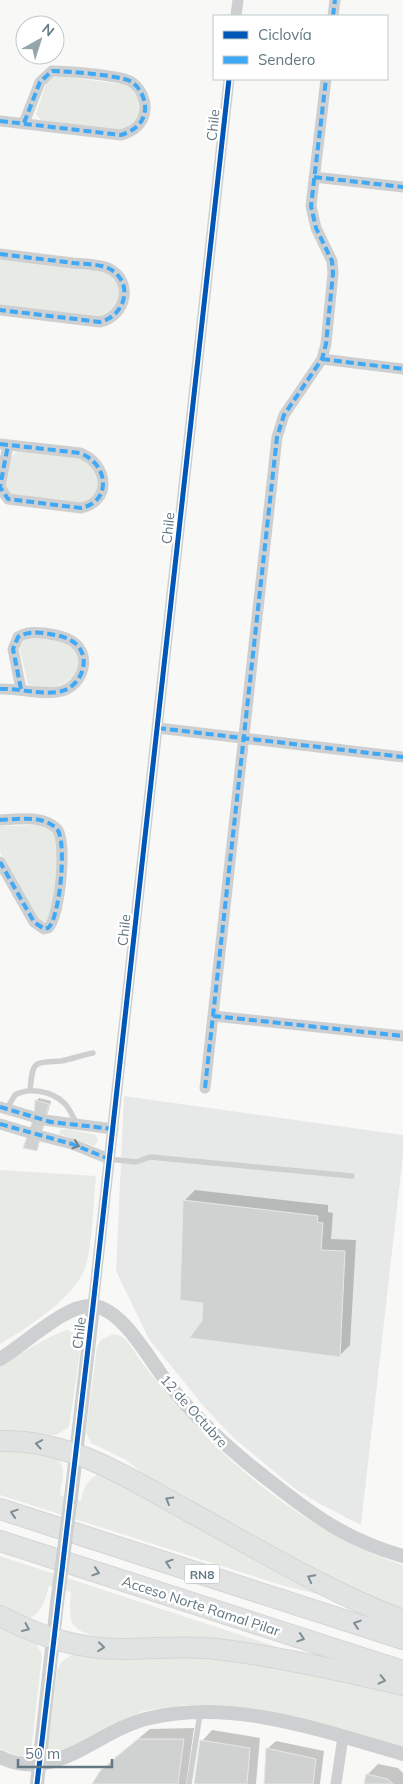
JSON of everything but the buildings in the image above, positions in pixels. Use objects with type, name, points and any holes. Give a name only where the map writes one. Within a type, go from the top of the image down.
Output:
[{"type":"highway","points":[[0,1441],[53,1447],[111,1467],[341,1594],[403,1620]]},
{"type":"highway","name":"RN8","points":[[0,1509],[403,1639]]},
{"type":"highway","name":"Acceso Norte Ramal Pilar","points":[[0,1541],[403,1671]]},
{"type":"highway","points":[[0,1616],[52,1640],[121,1649],[176,1646],[218,1649],[342,1671],[403,1685]]},
{"type":"street","points":[[236,15],[238,0]]},
{"type":"street","points":[[333,15],[335,0]]},
{"type":"street","points":[[0,121],[24,124],[121,134],[134,129],[142,120],[145,110],[144,97],[136,85],[122,79],[52,71],[40,82],[24,124]]},
{"type":"street","name":"Chile","points":[[37,1781],[52,1640],[93,1306],[230,80]]},
{"type":"street","points":[[205,1088],[277,437],[289,407],[322,359],[333,273],[332,261],[312,216],[314,177],[326,80]]},
{"type":"street","points":[[314,177],[403,187]]},
{"type":"street","points":[[0,254],[101,266],[119,276],[125,293],[119,311],[110,319],[100,322],[0,310]]},
{"type":"street","points":[[322,359],[403,369]]},
{"type":"street","points":[[4,444],[80,453],[88,456],[98,464],[104,476],[103,485],[98,497],[90,505],[81,508],[8,499],[0,487],[4,444]]},
{"type":"street","points":[[0,689],[58,692],[74,684],[84,665],[77,645],[60,635],[34,632],[18,637],[14,649],[21,689]]},
{"type":"street","points":[[158,728],[403,757]]},
{"type":"street","points":[[0,820],[42,820],[54,826],[61,834],[63,846],[55,917],[48,928],[44,929],[34,922],[0,862]]},
{"type":"street","points":[[213,1016],[403,1036]]},
{"type":"street","points":[[2,1112],[113,1129]]},
{"type":"street","points":[[45,1120],[46,1137],[93,1151],[109,1159]]},
{"type":"street","points":[[0,1124],[30,1133]]},
{"type":"street","points":[[0,1359],[67,1312],[83,1306],[93,1306]]},
{"type":"street","name":"12 de Octubre","points":[[93,1306],[108,1312],[125,1326],[188,1408],[220,1442],[242,1460],[326,1524],[365,1544],[403,1556]]},
{"type":"street","points":[[0,1757],[12,1768],[37,1781],[60,1775],[131,1725],[164,1714],[200,1712],[252,1716],[343,1737],[403,1754]]},
{"type":"street","points":[[336,1784],[343,1737]]},
{"type":"lane","points":[[30,1090],[33,1069],[41,1062],[66,1060],[93,1053]]},
{"type":"lane","points":[[2,1112],[15,1095],[30,1090],[53,1096],[63,1102],[78,1125]]},
{"type":"lane","points":[[109,1159],[136,1162],[150,1157],[352,1176]]},
{"type":"lane","points":[[189,1784],[200,1712]]},
{"type":"shaded area","points":[[59,76],[128,85],[135,91],[141,104],[137,117],[126,127],[118,130],[41,120],[36,114],[47,81]]},
{"type":"shaded area","points":[[0,259],[104,271],[118,282],[120,303],[104,318],[0,306]]},
{"type":"shaded area","points":[[18,451],[78,457],[94,465],[99,489],[87,503],[11,495],[5,485],[10,458]]},
{"type":"shaded area","points":[[29,637],[55,639],[69,644],[77,652],[80,660],[78,669],[73,677],[53,687],[41,688],[28,684],[19,646],[24,639]]},
{"type":"shaded area","points":[[37,825],[53,829],[59,845],[51,917],[47,922],[37,919],[0,852],[0,826]]},
{"type":"shaded area","points":[[124,1096],[403,1135],[403,1155],[361,1525],[294,1488],[235,1439],[206,1409],[149,1339],[116,1271]]},
{"type":"shaded area","points":[[68,1129],[96,1135],[98,1140],[95,1146],[59,1134],[60,1130]]},
{"type":"shaded area","points":[[0,1170],[96,1176],[90,1247],[80,1279],[61,1301],[23,1330],[0,1344]]},
{"type":"shaded area","points":[[68,1330],[77,1336],[81,1346],[69,1427],[56,1435],[0,1434],[0,1365],[45,1340]]},
{"type":"shaded area","points":[[113,1334],[121,1336],[127,1341],[152,1376],[181,1410],[213,1444],[248,1475],[285,1504],[324,1529],[363,1550],[403,1565],[403,1613],[384,1606],[164,1490],[126,1460],[91,1443],[86,1432],[97,1347],[101,1340]]},
{"type":"shaded area","points":[[26,1449],[58,1458],[61,1462],[63,1471],[60,1495],[81,1501],[83,1491],[88,1483],[103,1472],[337,1599],[281,1585],[0,1495],[0,1450]]},
{"type":"shaded area","points":[[0,1556],[326,1663],[104,1639],[93,1636],[78,1629],[71,1619],[71,1592],[49,1586],[43,1604],[35,1615],[31,1618],[12,1614],[0,1607]]},
{"type":"shaded area","points":[[0,1625],[35,1641],[42,1655],[31,1752],[22,1757],[0,1749]]},
{"type":"shaded area","points":[[74,1654],[230,1657],[403,1694],[403,1747],[221,1707],[185,1705],[143,1711],[54,1758],[48,1748],[57,1671],[62,1661]]},
{"type":"marked path","points":[[333,15],[335,0]]},
{"type":"marked path","points":[[0,121],[121,135],[132,130],[141,122],[145,105],[140,91],[130,81],[104,75],[52,71],[40,82],[24,123]]},
{"type":"marked path","points":[[205,1088],[277,437],[284,415],[322,359],[326,344],[333,273],[332,261],[316,228],[311,206],[326,80]]},
{"type":"marked path","points":[[314,177],[403,187]]},
{"type":"marked path","points":[[0,254],[91,264],[108,268],[122,281],[124,289],[124,298],[116,313],[100,322],[0,310]]},
{"type":"marked path","points":[[322,359],[403,369]]},
{"type":"marked path","points":[[0,444],[80,453],[90,458],[97,465],[103,482],[102,491],[91,504],[81,508],[8,499],[0,487],[8,445]]},
{"type":"marked path","points":[[0,689],[47,693],[69,688],[79,678],[82,671],[84,664],[81,650],[72,641],[57,635],[33,633],[18,637],[13,649],[21,689]]},
{"type":"marked path","points":[[158,728],[403,757]]},
{"type":"marked path","points":[[0,820],[37,819],[56,828],[60,835],[62,861],[59,895],[56,910],[48,928],[44,929],[34,922],[0,862]]},
{"type":"marked path","points":[[213,1016],[403,1036]]},
{"type":"marked path","points":[[0,1107],[51,1122],[113,1129]]},
{"type":"marked path","points":[[0,1124],[72,1144],[109,1159]]},
{"type":"cycle path","points":[[37,1784],[93,1306],[229,80]]}]
